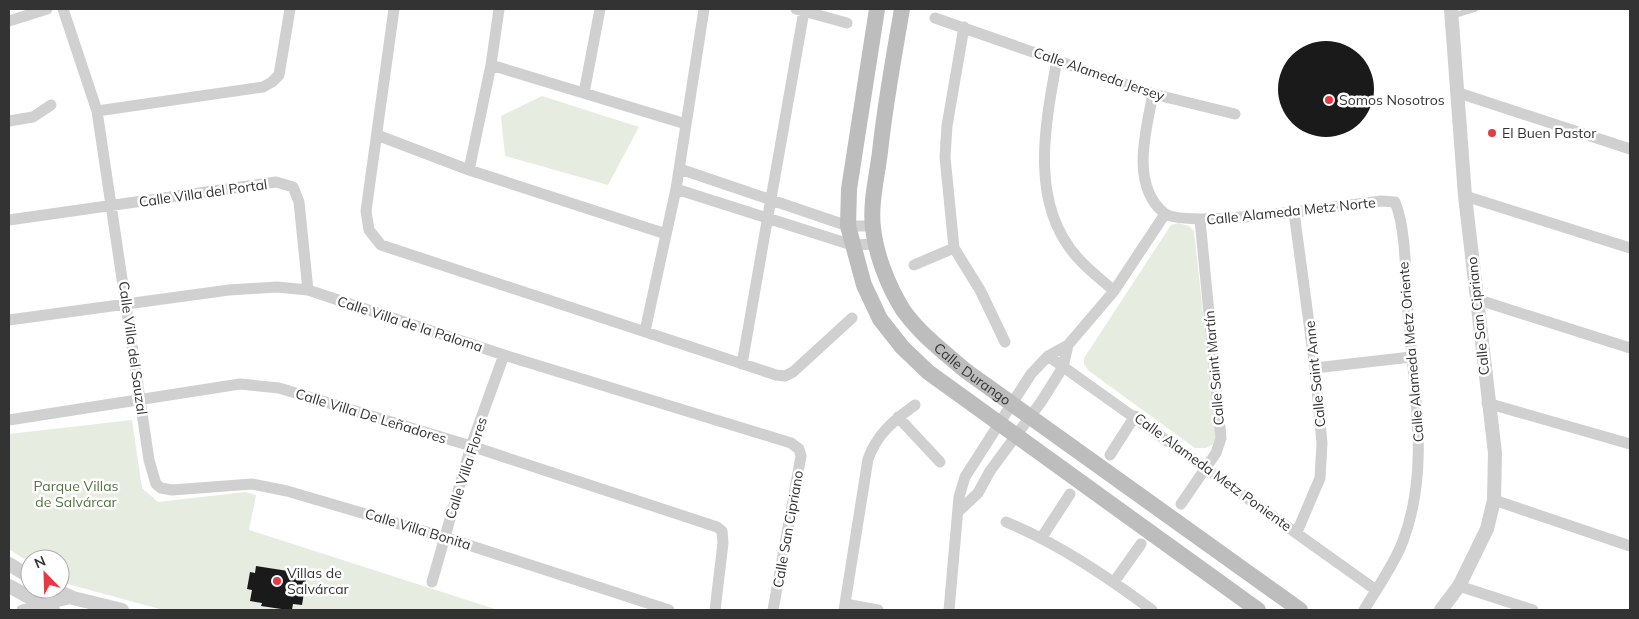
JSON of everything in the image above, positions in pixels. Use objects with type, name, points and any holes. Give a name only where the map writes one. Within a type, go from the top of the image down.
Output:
[{"type":"main road","name":"Calle Durango","points":[[877,9],[849,189],[848,226],[864,285],[880,319],[902,347],[928,372],[1258,610]]},
{"type":"main road","name":"Calle Durango","points":[[902,9],[882,126],[874,193],[873,226],[876,244],[887,278],[904,310],[922,332],[966,371],[1012,402],[1030,417],[1300,610]]},
{"type":"street","points":[[9,21],[47,9]]},
{"type":"street","name":"Calle Villa del Sauzal","points":[[63,9],[97,111],[127,303],[139,400],[153,478],[160,488]]},
{"type":"street","points":[[97,111],[263,87],[279,75],[290,9]]},
{"type":"street","points":[[394,9],[366,211],[369,230],[381,245],[742,364],[785,376],[793,372],[852,318]]},
{"type":"street","points":[[469,170],[491,65],[499,9]]},
{"type":"street","points":[[584,93],[600,9]]},
{"type":"street","points":[[645,331],[680,169],[704,9]]},
{"type":"street","points":[[742,364],[768,219],[800,10],[847,23]]},
{"type":"street","name":"Calle San Cipriano","points":[[1440,610],[1459,586],[1487,529],[1494,500],[1495,452],[1487,403],[1465,196],[1451,12]]},
{"type":"street","name":"Calle Alameda Jersey","points":[[935,18],[1153,94],[1235,114]]},
{"type":"street","points":[[964,27],[947,126],[945,157],[954,248],[980,290],[1005,342]]},
{"type":"street","points":[[1057,60],[1044,130],[1047,193],[1058,225],[1077,257],[1114,291]]},
{"type":"street","points":[[491,65],[686,124]]},
{"type":"street","points":[[1456,92],[1630,150]]},
{"type":"street","points":[[950,610],[961,489],[974,461],[1031,374],[1048,356],[1068,345],[1114,291],[1165,214],[1153,201],[1146,184],[1143,162],[1145,135],[1153,94]]},
{"type":"street","points":[[9,121],[33,117],[51,105]]},
{"type":"street","points":[[377,134],[469,170],[666,234]]},
{"type":"street","points":[[680,169],[848,226],[873,226]]},
{"type":"street","name":"Calle Villa del Portal","points":[[9,220],[276,182],[284,183],[293,187],[299,202],[308,290]]},
{"type":"street","points":[[676,189],[852,245],[876,244]]},
{"type":"street","points":[[1465,196],[1630,248]]},
{"type":"street","name":"Calle Alameda Metz Norte","points":[[1165,214],[1200,220],[1294,212],[1381,201],[1395,202]]},
{"type":"street","name":"Calle Alameda Metz Oriente","points":[[1364,610],[1403,542],[1412,514],[1417,484],[1420,427],[1411,357],[1401,226],[1395,202]]},
{"type":"street","name":"Calle Saint Anne","points":[[1294,212],[1315,368],[1322,443],[1320,478],[1296,532]]},
{"type":"street","name":"Calle Saint Martín","points":[[1181,504],[1216,453],[1221,438],[1200,220]]},
{"type":"street","points":[[914,265],[954,248]]},
{"type":"street","name":"Calle Villa de la Paloma","points":[[9,320],[229,290],[276,287],[308,290],[504,355],[791,443],[798,449]]},
{"type":"street","points":[[1476,298],[1630,348]]},
{"type":"street","points":[[959,511],[978,493],[990,471],[1030,417],[1063,367],[1068,345]]},
{"type":"street","name":"Calle Villa Flores","points":[[432,582],[472,446],[504,355]]},
{"type":"street","name":"Calle Alameda Metz Poniente","points":[[1048,356],[1135,416],[1376,590]]},
{"type":"street","points":[[1315,368],[1411,357]]},
{"type":"street","name":"Calle Villa De Leñadores","points":[[9,420],[240,384],[278,388],[472,446],[712,524],[722,531],[723,543],[715,610]]},
{"type":"street","points":[[1487,403],[1630,444]]},
{"type":"street","points":[[878,610],[844,607],[868,459],[880,435],[898,417],[916,405]]},
{"type":"street","points":[[1110,455],[1135,416]]},
{"type":"street","points":[[898,417],[940,462]]},
{"type":"street","name":"Calle San Cipriano","points":[[773,610],[801,456],[798,449]]},
{"type":"street","points":[[974,461],[990,471]]},
{"type":"street","name":"Calle Villa Bonita","points":[[160,488],[172,490],[252,484],[344,506],[669,610]]},
{"type":"street","points":[[1042,537],[1070,494]]},
{"type":"street","points":[[1494,500],[1630,546]]},
{"type":"street","points":[[1006,522],[1042,537],[1114,582],[1152,610]]},
{"type":"street","points":[[1114,582],[1140,544]]},
{"type":"street","points":[[9,564],[20,571]]},
{"type":"street","points":[[9,586],[49,608]]},
{"type":"street","points":[[1459,586],[1533,610]]},
{"type":"street","points":[[70,597],[122,610]]},
{"type":"street","points":[[22,610],[49,608],[73,598]]},
{"type":"lane","points":[[1451,12],[1475,9]]},
{"type":"green space","points":[[542,96],[639,127],[608,185],[505,156],[501,116]]},
{"type":"green space","points":[[1178,223],[1189,226],[1194,231],[1217,442],[1206,448],[1195,448],[1089,371],[1084,364],[1084,358],[1171,225]]},
{"type":"green space","name":"Parque Villas de Salvárcar","points":[[132,420],[142,488],[158,502],[245,492],[256,495],[249,530],[498,610],[163,610],[70,585],[70,549],[20,549],[20,556],[9,549],[9,434]]},
{"type":"building","points":[[1326,41],[1344,45],[1360,55],[1370,71],[1374,89],[1370,107],[1360,123],[1344,133],[1326,137],[1308,133],[1292,123],[1282,107],[1278,89],[1282,71],[1292,55],[1308,45]]},
{"type":"building","name":"Villas de Salvárcar","points":[[256,566],[307,574],[302,605],[293,604],[292,610],[288,610],[261,606],[262,603],[250,601],[252,590],[247,589],[250,572],[255,573]]},
{"type":"place","name":"Somos Nosotros","points":[[1329,100]]},
{"type":"place","name":"El Buen Pastor","points":[[1492,133]]},
{"type":"place","name":"Villas de Salvárcar","points":[[277,581]]}]
